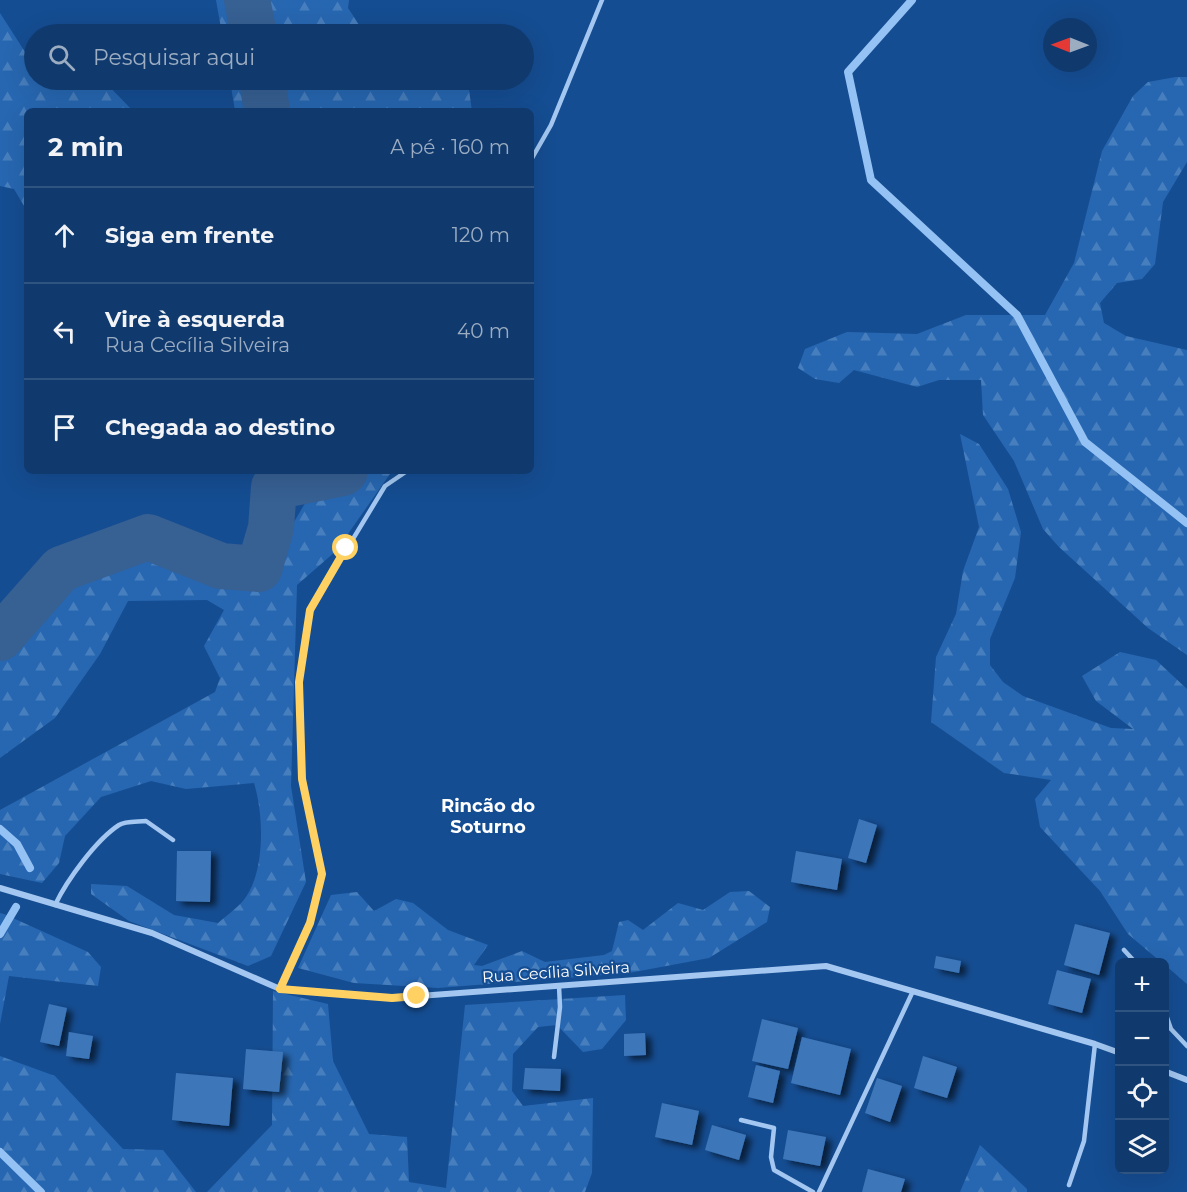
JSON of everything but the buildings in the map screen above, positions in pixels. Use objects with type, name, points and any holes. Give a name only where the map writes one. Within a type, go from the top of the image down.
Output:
[{"type":"street","name":"Rua Cecília Silveira","points":[[0,888],[152,933],[280,989],[392,998],[826,966],[1115,1052]]},
{"type":"street","points":[[1169,1073],[1187,1080]]},
{"type":"lane","points":[[534,155],[551,125],[602,0]]},
{"type":"lane","points":[[280,989],[310,923],[322,874],[302,779],[299,682],[310,610],[385,486],[403,474]]},
{"type":"lane","points":[[56,905],[64,885],[91,852],[120,823],[146,821],[173,840]]},
{"type":"lane","points":[[1124,950],[1131,958]]},
{"type":"lane","points":[[554,1057],[560,986]]},
{"type":"lane","points":[[819,1192],[913,991]]},
{"type":"lane","points":[[1165,1012],[1171,1029],[1187,1046]]},
{"type":"lane","points":[[1069,1185],[1084,1141],[1095,1044]]},
{"type":"lane","points":[[741,1120],[774,1128],[771,1157],[774,1170],[813,1192]]},
{"type":"green space","points":[[216,0],[349,0],[348,8],[358,24],[220,24]]},
{"type":"green space","points":[[0,13],[24,50],[24,90],[113,90],[130,108],[24,108],[24,206],[14,189],[0,186]]},
{"type":"green space","points":[[1187,77],[1187,162],[1163,202],[1155,264],[1142,279],[1117,283],[1100,303],[1104,323],[1126,336],[1187,350],[1187,655],[1148,628],[1059,547],[1043,529],[1014,461],[983,415],[981,380],[939,380],[917,387],[854,370],[839,383],[815,379],[798,368],[805,349],[847,332],[917,334],[966,315],[1045,315],[1074,263],[1102,151],[1133,96],[1148,82]]},
{"type":"green space","points":[[232,90],[469,90],[472,108],[235,108]]},
{"type":"green space","points":[[960,434],[979,444],[1008,489],[1021,532],[1015,578],[990,639],[990,665],[1003,682],[1023,696],[1111,728],[1133,729],[1096,701],[1082,676],[1120,652],[1156,660],[1187,689],[1187,984],[1169,968],[1169,958],[1156,958],[1128,934],[1100,891],[1040,827],[1035,799],[1051,780],[1004,773],[931,722],[936,657],[956,614],[963,571],[979,527]]},
{"type":"green space","points":[[359,474],[390,474],[336,551],[297,585],[291,786],[306,882],[271,956],[248,966],[129,921],[91,894],[91,884],[127,886],[174,915],[218,923],[246,897],[257,872],[261,826],[254,783],[186,789],[151,781],[101,797],[65,836],[59,863],[42,883],[0,874],[0,810],[215,692],[220,678],[204,646],[224,610],[207,600],[128,601],[100,654],[55,718],[0,758],[0,647],[44,598],[91,569],[136,553],[224,578],[259,581],[310,495],[352,483]]},
{"type":"green space","points":[[749,891],[770,907],[767,922],[709,958],[629,973],[438,988],[354,983],[298,968],[331,895],[357,892],[374,911],[396,899],[413,903],[448,930],[488,945],[474,965],[482,966],[522,951],[545,962],[604,955],[612,951],[619,922],[628,920],[643,930],[678,903],[703,910],[730,892]]},
{"type":"green space","points":[[0,913],[88,952],[101,967],[98,986],[9,976],[0,1024]]},
{"type":"green space","points":[[273,991],[328,1004],[333,1061],[369,1134],[407,1137],[409,1182],[446,1188],[465,1005],[625,995],[626,1020],[602,1049],[583,1052],[557,1025],[538,1027],[513,1054],[512,1091],[523,1106],[593,1098],[592,1173],[585,1192],[207,1192],[272,1125]]},
{"type":"green space","points":[[0,1056],[55,1076],[123,1149],[163,1150],[196,1192],[0,1192]]},
{"type":"green space","points":[[980,1145],[1027,1189],[1027,1192],[960,1192]]},
{"type":"waterway","points":[[247,0],[252,24]]},
{"type":"waterway","points":[[912,0],[848,72],[871,180],[1017,315],[1085,442],[1187,523]]},
{"type":"waterway","points":[[264,90],[267,108]]},
{"type":"waterway","points":[[0,638],[61,569],[148,537],[221,566],[259,569],[271,528],[274,487],[338,474]]},
{"type":"waterway","points":[[0,829],[17,844],[30,868]]},
{"type":"waterway","points":[[0,934],[16,907]]},
{"type":"waterway","points":[[0,1152],[41,1192]]},
{"type":"district","name":"Rincão do Soturno","points":[[488,816]]},
{"type":"route","points":[[346,548],[310,610],[299,682],[302,779],[322,874],[310,923],[280,989],[392,998],[417,996]]}]
